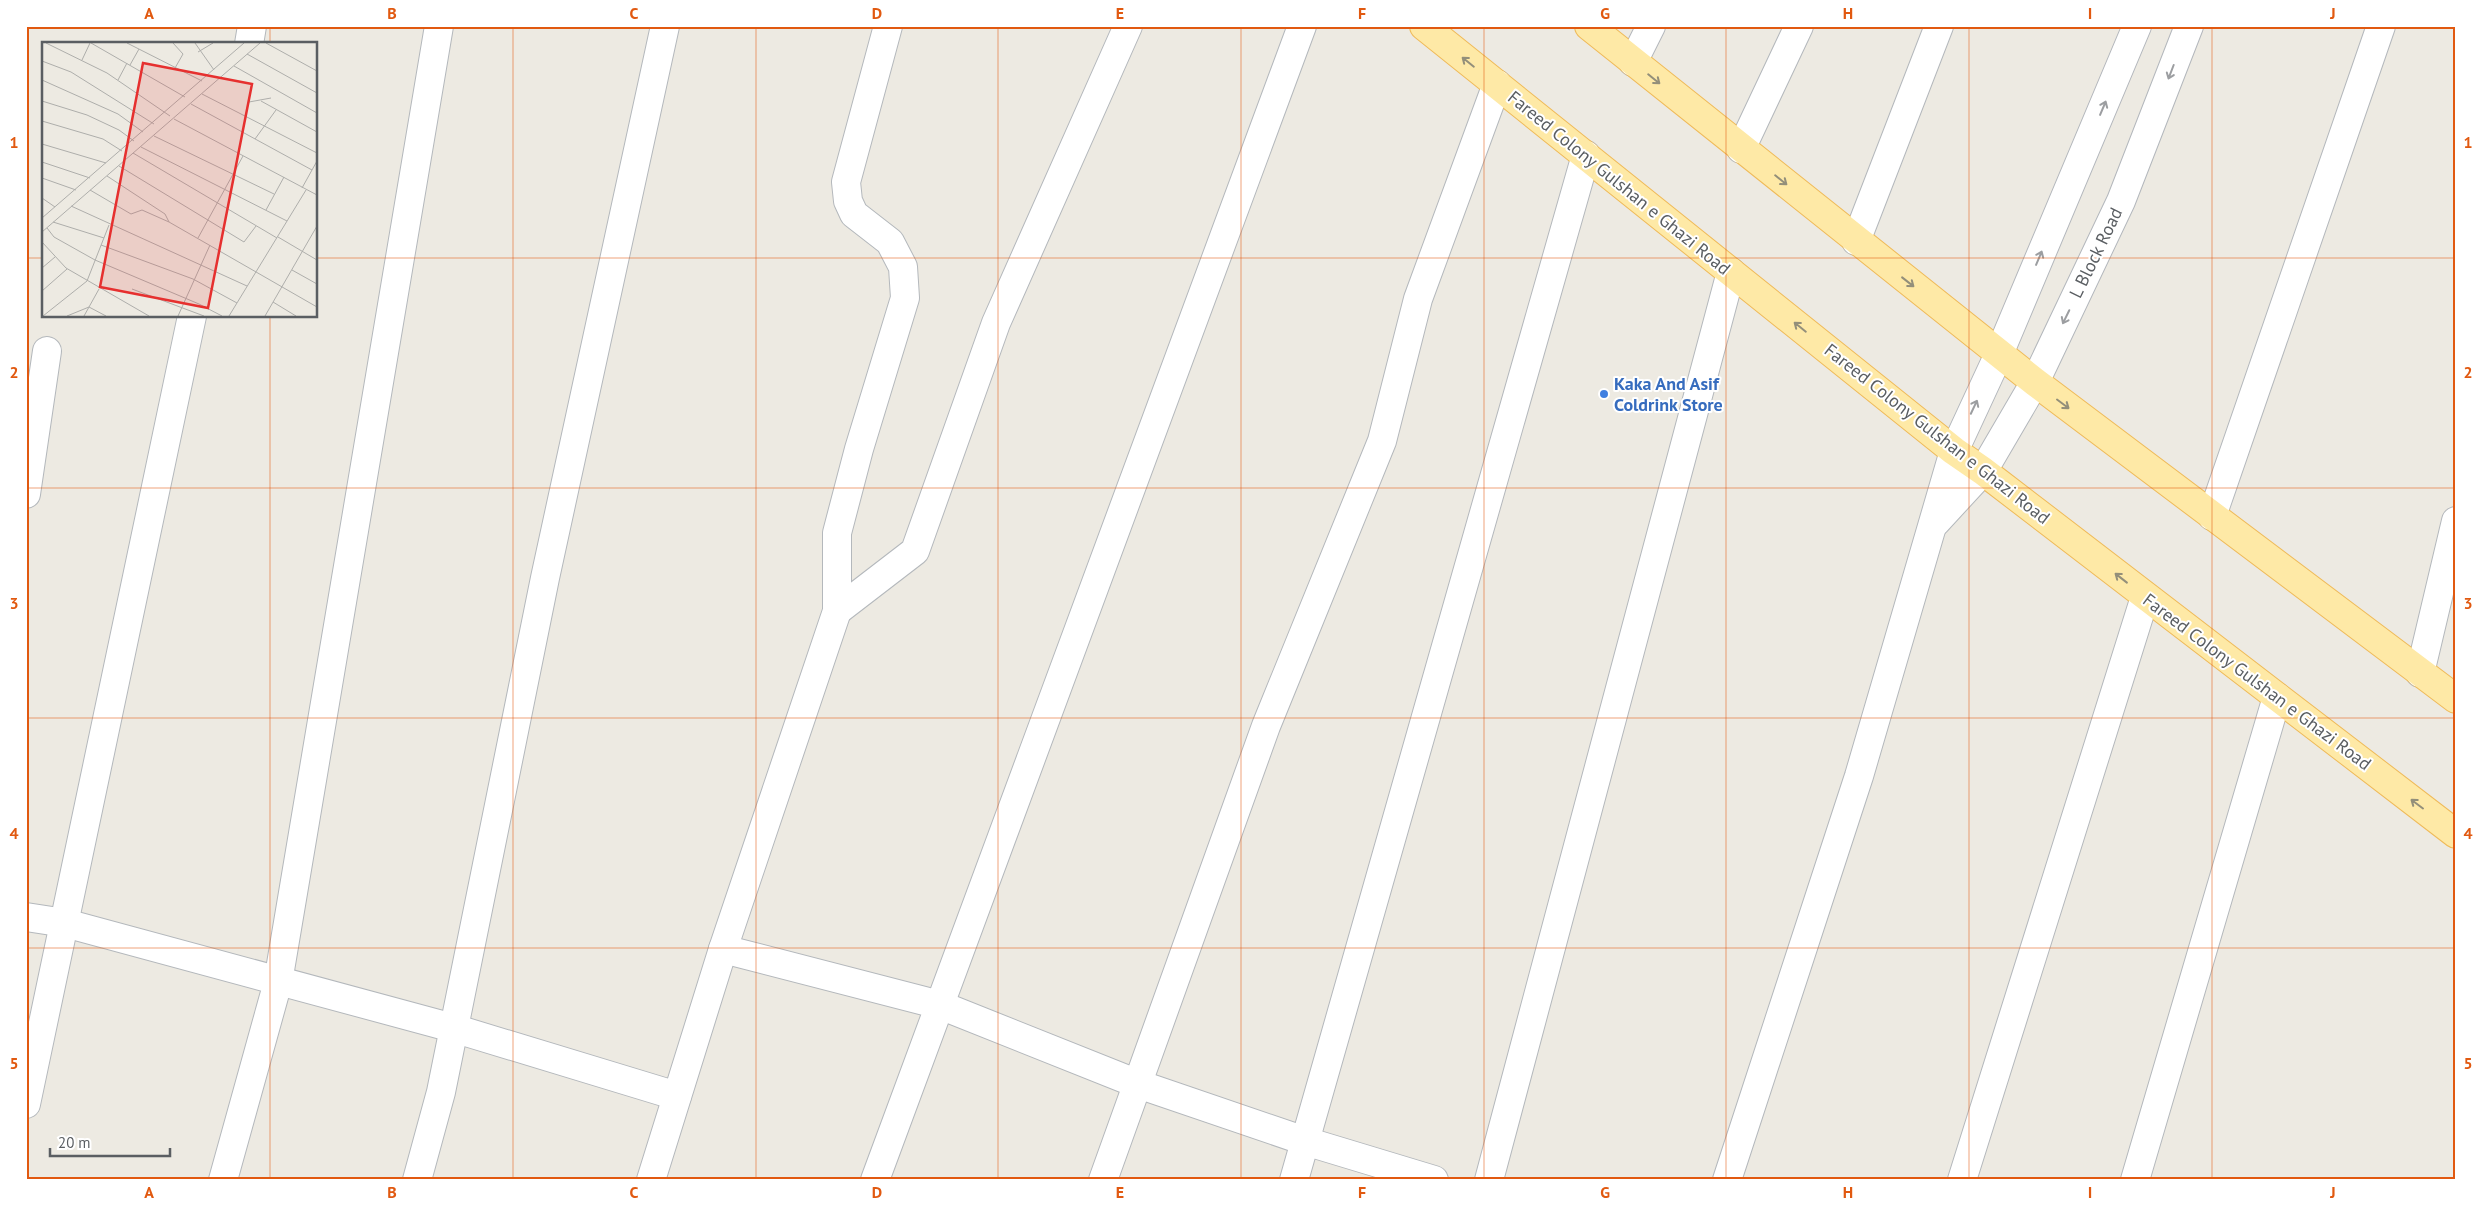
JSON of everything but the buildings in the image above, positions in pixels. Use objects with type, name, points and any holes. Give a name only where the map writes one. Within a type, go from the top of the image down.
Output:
[{"type":"main road","name":"Fareed Colony Gulshan e Ghazi Road","points":[[1424,26],[1954,451],[1983,471],[2456,834]]},
{"type":"main road","points":[[1589,26],[2035,382],[2456,699]]},
{"type":"street","points":[[249,42],[252,26]]},
{"type":"street","points":[[223,1180],[278,982],[439,26]]},
{"type":"street","points":[[417,1180],[441,1092],[545,578],[665,26]]},
{"type":"street","points":[[651,1180],[723,949],[837,611],[837,533],[859,449],[905,298],[902,267],[890,242],[854,214],[848,201],[846,182],[888,26]]},
{"type":"street","points":[[837,611],[915,551],[996,323],[1128,26]]},
{"type":"street","points":[[875,1180],[1302,26]]},
{"type":"street","points":[[1633,62],[1651,26]]},
{"type":"street","points":[[1742,149],[1799,26]]},
{"type":"street","points":[[1856,241],[1939,26]]},
{"type":"street","points":[[1727,1180],[1859,776],[1934,525],[1954,451],[1999,354],[2137,26]]},
{"type":"street","name":"L Block Road","points":[[1934,525],[1983,471],[2035,382],[2121,201],[2189,26]]},
{"type":"street","points":[[2212,516],[2380,26]]},
{"type":"street","points":[[1103,1180],[1266,726],[1382,441],[1418,299],[1497,84]]},
{"type":"street","points":[[1294,1180],[1586,155]]},
{"type":"street","points":[[1489,1180],[1731,272]]},
{"type":"street","points":[[26,1104],[192,318]]},
{"type":"street","points":[[26,494],[48,351]]},
{"type":"street","points":[[2420,673],[2456,522]]},
{"type":"street","points":[[1962,1180],[2146,597]]},
{"type":"street","points":[[2135,1180],[2277,697]]},
{"type":"street","points":[[26,918],[65,923],[453,1028],[677,1096]]},
{"type":"street","points":[[723,949],[940,1005],[1138,1084],[1305,1141],[1434,1180]]},
{"type":"place","name":"Kaka And Asif Coldrink Store","points":[[1604,394]]}]
